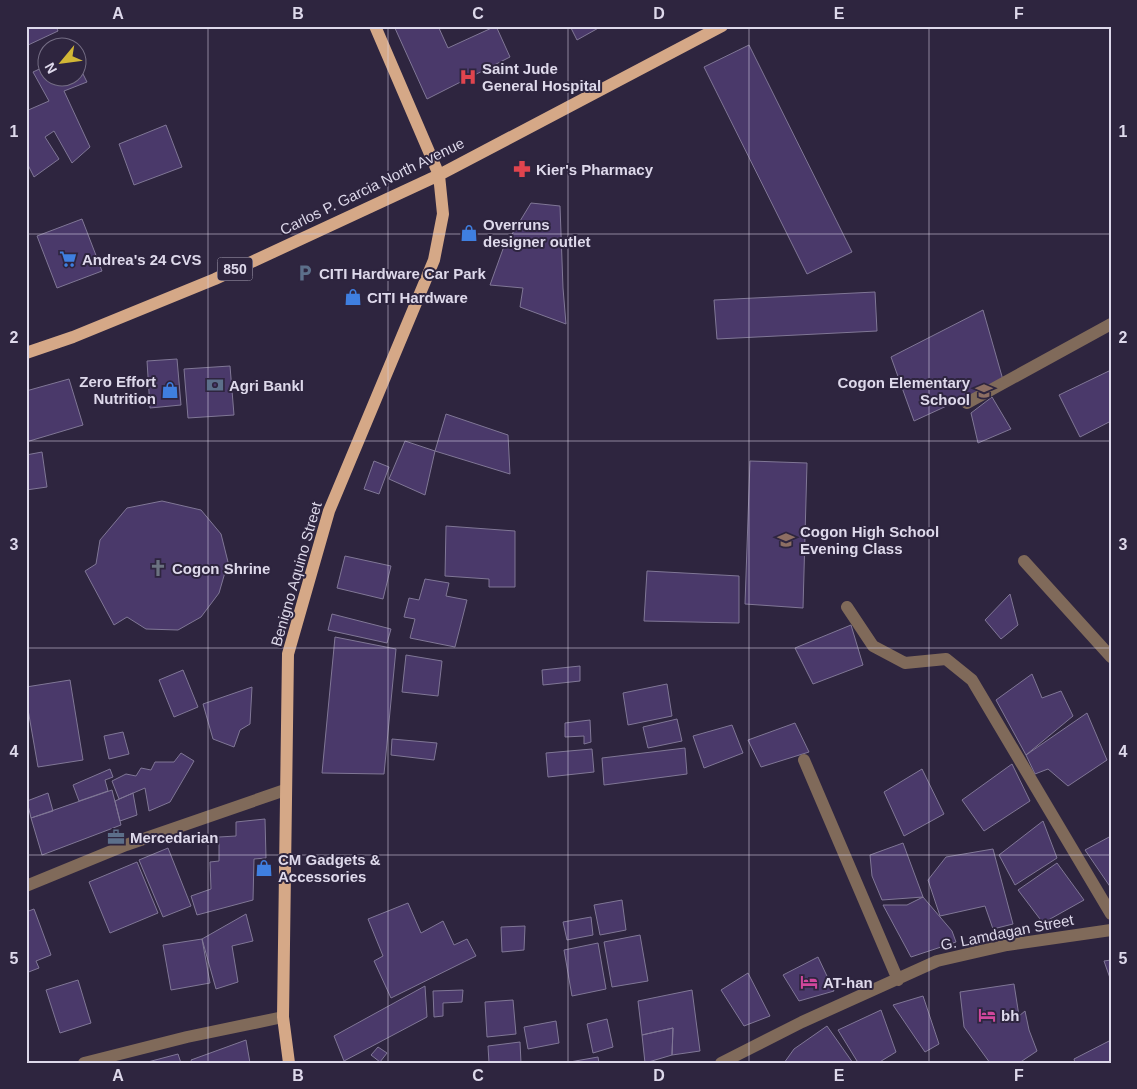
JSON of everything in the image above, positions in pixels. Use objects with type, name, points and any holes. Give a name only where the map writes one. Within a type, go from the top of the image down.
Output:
[{"type":"main road","name":"Benigno Aquino Street","points":[[289,1063],[283,1017],[288,654],[329,511],[434,260],[443,214],[439,174],[376,26]]},
{"type":"main road","name":"Carlos P. Garcia North Avenue","points":[[26,353],[73,337],[215,279],[439,174],[722,26]]},
{"type":"street","points":[[967,403],[1111,324]]},
{"type":"street","points":[[1024,561],[1111,657]]},
{"type":"street","points":[[847,606],[874,646],[905,662],[946,659],[972,680],[1111,914]]},
{"type":"street","points":[[804,760],[898,980]]},
{"type":"street","points":[[26,886],[126,845],[285,790]]},
{"type":"street","name":"G. Lamdagan Street","points":[[721,1063],[802,1022],[937,961],[1007,945],[1111,930]]},
{"type":"street","points":[[84,1063],[187,1037],[283,1017]]},
{"type":"building","points":[[26,26],[56,26],[58,31],[43,38],[38,38],[38,40],[26,46]]},
{"type":"building","points":[[394,26],[438,26],[448,48],[496,26],[510,57],[427,99]]},
{"type":"building","points":[[570,26],[602,26],[577,40]]},
{"type":"building","points":[[749,45],[852,252],[807,274],[704,67]]},
{"type":"building","points":[[38,70],[38,81],[33,72]]},
{"type":"building","points":[[42,88],[72,88],[64,91],[90,147],[72,163],[54,131],[45,137],[59,159],[34,177],[26,161],[26,111],[49,101]]},
{"type":"building","points":[[166,125],[182,167],[134,185],[119,144]]},
{"type":"building","points":[[531,203],[560,206],[566,324],[520,307],[523,288],[490,285],[503,249]]},
{"type":"building","points":[[82,219],[102,271],[57,288],[37,236]]},
{"type":"building","points":[[875,292],[877,331],[717,339],[714,300]]},
{"type":"building","points":[[983,310],[1003,380],[914,421],[891,357]]},
{"type":"building","points":[[177,359],[181,405],[150,408],[147,361]]},
{"type":"building","points":[[230,366],[234,415],[188,418],[184,369]]},
{"type":"building","points":[[1111,370],[1111,421],[1080,437],[1059,395]]},
{"type":"building","points":[[69,379],[83,425],[26,442],[26,391]]},
{"type":"building","points":[[992,397],[1011,429],[978,443],[971,413]]},
{"type":"building","points":[[446,414],[508,435],[510,474],[435,451]]},
{"type":"building","points":[[405,441],[435,451],[425,495],[389,479]]},
{"type":"building","points":[[42,452],[47,487],[26,490],[26,455]]},
{"type":"building","points":[[374,461],[389,467],[379,494],[364,489]]},
{"type":"building","points":[[750,461],[807,463],[803,608],[745,604]]},
{"type":"building","name":"Cogon Shrine","points":[[162,501],[201,510],[221,534],[228,562],[219,593],[201,617],[178,630],[146,629],[127,617],[114,625],[85,571],[96,564],[100,540],[127,508]]},
{"type":"building","points":[[446,526],[515,531],[515,587],[489,587],[489,579],[445,576]]},
{"type":"building","points":[[345,556],[391,566],[383,599],[337,588]]},
{"type":"building","points":[[647,571],[739,576],[739,623],[644,621]]},
{"type":"building","points":[[425,579],[449,583],[446,596],[467,600],[455,647],[410,638],[415,619],[404,617],[409,598],[419,600]]},
{"type":"building","points":[[1010,594],[1018,625],[1001,639],[985,620]]},
{"type":"building","points":[[332,614],[391,629],[387,643],[328,630]]},
{"type":"building","points":[[851,625],[863,665],[813,684],[795,648]]},
{"type":"building","points":[[335,637],[396,649],[384,774],[322,773]]},
{"type":"building","points":[[406,655],[442,661],[438,696],[402,692]]},
{"type":"building","points":[[580,666],[580,681],[543,685],[542,670]]},
{"type":"building","points":[[183,670],[198,707],[174,717],[159,680]]},
{"type":"building","points":[[1032,674],[1042,698],[1061,691],[1073,716],[1026,755],[996,700]]},
{"type":"building","points":[[70,680],[83,760],[38,767],[26,698],[26,687]]},
{"type":"building","points":[[667,684],[672,716],[628,725],[623,693]]},
{"type":"building","points":[[252,687],[250,724],[240,730],[234,747],[213,739],[203,704]]},
{"type":"building","points":[[1087,713],[1107,760],[1068,786],[1048,769],[1035,774],[1026,755]]},
{"type":"building","points":[[677,719],[682,741],[648,748],[643,727]]},
{"type":"building","points":[[590,720],[591,742],[584,744],[584,736],[565,737],[565,723]]},
{"type":"building","points":[[795,723],[809,752],[761,767],[748,740]]},
{"type":"building","points":[[732,725],[743,753],[704,768],[693,736]]},
{"type":"building","points":[[123,732],[129,754],[109,759],[104,736]]},
{"type":"building","points":[[392,739],[437,743],[434,760],[391,755]]},
{"type":"building","points":[[685,748],[687,774],[604,785],[602,758]]},
{"type":"building","points":[[592,749],[594,772],[548,777],[546,753]]},
{"type":"building","points":[[181,753],[194,761],[170,802],[149,811],[145,788],[119,799],[112,781],[126,774],[136,776],[141,768],[151,770],[155,762],[174,762]]},
{"type":"building","points":[[1012,764],[1030,801],[984,831],[962,800]]},
{"type":"building","points":[[110,769],[113,777],[105,780],[108,791],[79,801],[73,785]]},
{"type":"building","points":[[922,769],[944,814],[904,836],[884,792]]},
{"type":"building","points":[[112,790],[121,825],[42,855],[31,818]]},
{"type":"building","points":[[48,793],[53,811],[31,818],[27,801]]},
{"type":"building","points":[[133,793],[137,815],[120,821],[115,801]]},
{"type":"building","points":[[265,819],[266,858],[254,859],[253,900],[197,915],[191,896],[211,889],[210,862],[219,861],[219,837],[236,836],[236,822]]},
{"type":"building","points":[[1043,821],[1057,858],[1015,885],[999,855]]},
{"type":"building","points":[[1111,836],[1111,888],[1085,850]]},
{"type":"building","points":[[903,843],[923,897],[882,900],[872,876],[870,855]]},
{"type":"building","points":[[168,848],[191,906],[163,917],[139,860]]},
{"type":"building","points":[[993,849],[1013,924],[993,929],[985,906],[940,916],[928,880],[946,857]]},
{"type":"building","points":[[137,862],[158,913],[110,933],[89,882]]},
{"type":"building","points":[[1057,863],[1084,900],[1043,923],[1018,890]]},
{"type":"building","points":[[923,897],[952,931],[956,942],[911,957],[883,905],[907,905]]},
{"type":"building","points":[[622,900],[626,930],[600,935],[594,905]]},
{"type":"building","points":[[408,903],[421,933],[443,921],[454,945],[467,939],[476,956],[391,998],[374,961],[383,956],[368,919]]},
{"type":"building","points":[[34,909],[51,955],[36,961],[39,968],[26,973],[26,912]]},
{"type":"building","points":[[246,914],[253,941],[232,946],[238,982],[216,989],[202,939]]},
{"type":"building","points":[[591,917],[593,935],[567,940],[563,922]]},
{"type":"building","points":[[525,926],[524,950],[502,952],[501,927]]},
{"type":"building","points":[[640,935],[648,981],[612,987],[604,942]]},
{"type":"building","points":[[202,939],[210,983],[171,990],[163,945]]},
{"type":"building","points":[[598,943],[606,989],[572,996],[564,950]]},
{"type":"building","points":[[818,957],[834,991],[799,1001],[783,975]]},
{"type":"building","points":[[1111,960],[1111,981],[1104,961]]},
{"type":"building","points":[[748,973],[770,1016],[744,1026],[721,990]]},
{"type":"building","points":[[78,980],[91,1023],[60,1033],[46,990]]},
{"type":"building","points":[[1014,984],[1019,1016],[1025,1011],[1029,1030],[1037,1051],[1019,1063],[990,1063],[964,1027],[960,992]]},
{"type":"building","points":[[425,986],[427,1017],[344,1061],[334,1036]]},
{"type":"building","points":[[463,990],[462,1002],[443,1003],[443,1016],[434,1017],[433,991]]},
{"type":"building","points":[[692,990],[700,1051],[672,1055],[673,1028],[642,1035],[638,1001]]},
{"type":"building","points":[[923,996],[939,1044],[925,1052],[893,1005]]},
{"type":"building","points":[[513,1000],[516,1034],[487,1037],[485,1002]]},
{"type":"building","points":[[881,1010],[896,1052],[878,1063],[860,1063],[838,1030]]},
{"type":"building","points":[[607,1019],[613,1047],[593,1053],[587,1024]]},
{"type":"building","points":[[556,1021],[559,1043],[528,1049],[524,1027]]},
{"type":"building","points":[[827,1026],[853,1063],[784,1063],[794,1049]]},
{"type":"building","points":[[673,1028],[672,1055],[645,1063],[642,1035]]},
{"type":"building","points":[[246,1040],[250,1063],[192,1063],[191,1060]]},
{"type":"building","points":[[1111,1040],[1111,1063],[1075,1063],[1074,1059]]},
{"type":"building","points":[[520,1042],[521,1063],[489,1063],[488,1046]]},
{"type":"building","points":[[378,1047],[387,1053],[380,1062],[371,1055]]},
{"type":"building","points":[[178,1054],[181,1063],[144,1063]]},
{"type":"building","points":[[598,1057],[599,1063],[564,1063]]},
{"type":"place","name":"Saint Jude General Hospital","points":[[468,77]]},
{"type":"place","name":"Kier's Pharmacy","points":[[522,169]]},
{"type":"place","name":"Overruns designer outlet","points":[[469,233]]},
{"type":"place","name":"Andrea's 24 CVS","points":[[68,259]]},
{"type":"place","name":"CITI Hardware Car Park","points":[[305,273]]},
{"type":"place","name":"CITI Hardware","points":[[353,297]]},
{"type":"place","name":"Agri Bankl","points":[[215,385]]},
{"type":"place","name":"Zero Effort Nutrition","points":[[170,390]]},
{"type":"place","name":"Cogon Elementary School","points":[[984,391]]},
{"type":"place","name":"Cogon High School Evening Class","points":[[786,540]]},
{"type":"place","name":"Cogon Shrine","points":[[158,568]]},
{"type":"place","name":"Mercedarian","points":[[116,837]]},
{"type":"place","name":"CM Gadgets & Accessories","points":[[264,868]]},
{"type":"place","name":"AT-han","points":[[809,982]]},
{"type":"place","name":"bh","points":[[987,1015]]}]
